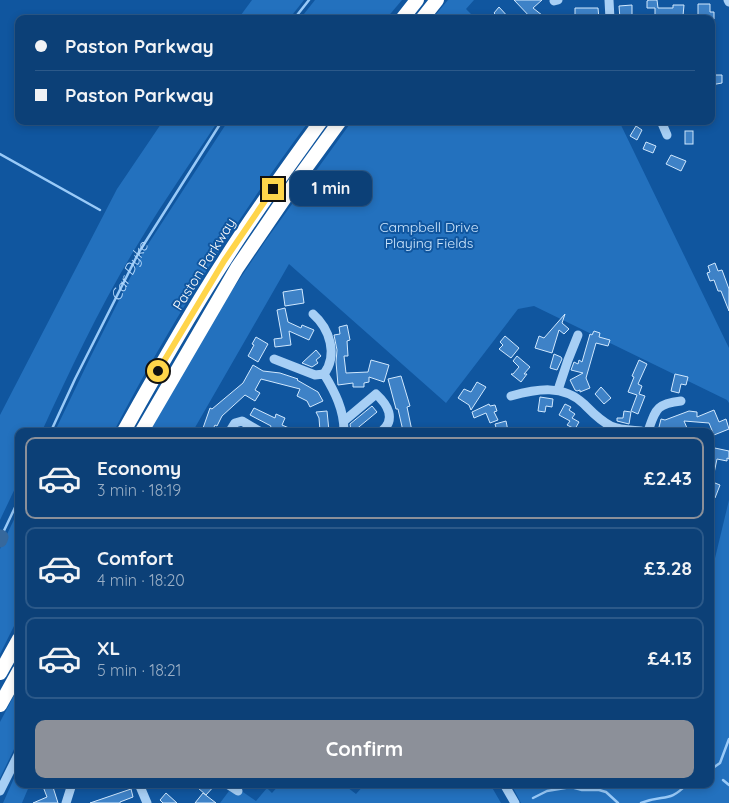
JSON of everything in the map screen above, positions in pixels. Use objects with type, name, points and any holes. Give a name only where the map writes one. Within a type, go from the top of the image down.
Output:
[{"type":"highway","points":[[405,15],[417,0]]},
{"type":"highway","points":[[425,15],[438,0]]},
{"type":"highway","name":"Paston Parkway","points":[[126,428],[175,341],[224,261],[282,174],[318,125]]},
{"type":"highway","points":[[144,428],[237,268],[337,125]]},
{"type":"highway","points":[[0,673],[15,646]]},
{"type":"highway","points":[[0,705],[15,678]]},
{"type":"street","points":[[609,0],[610,15]]},
{"type":"street","points":[[663,125],[667,135]]},
{"type":"street","points":[[274,359],[315,375],[324,374],[330,366],[333,357],[331,346],[322,322],[313,314]]},
{"type":"street","points":[[558,390],[578,335]]},
{"type":"street","points":[[324,374],[336,393],[344,421],[344,428]]},
{"type":"street","points":[[512,396],[534,390],[558,390],[574,396],[595,416],[610,426],[618,428]]},
{"type":"street","points":[[344,421],[376,394],[387,407],[390,420],[386,428]]},
{"type":"street","points":[[649,428],[655,412],[665,403],[681,401]]},
{"type":"street","points":[[232,428],[235,423],[242,421],[255,428]]},
{"type":"street","points":[[0,791],[15,761]]},
{"type":"street","points":[[66,803],[71,788]]},
{"type":"street","points":[[141,788],[147,803]]},
{"type":"street","points":[[230,788],[238,791]]},
{"type":"street","points":[[506,788],[513,800]]},
{"type":"green space","points":[[252,0],[304,0],[292,15],[241,15]]},
{"type":"green space","points":[[315,0],[402,0],[389,15],[303,15]]},
{"type":"green space","points":[[448,0],[474,0],[466,9],[472,15],[435,15]]},
{"type":"green space","points":[[160,125],[215,125],[127,262],[76,358],[43,428],[15,428],[15,488],[0,520],[0,415],[117,189]]},
{"type":"green space","points":[[225,125],[306,125],[205,273],[158,351],[116,428],[56,428],[143,252]]},
{"type":"green space","name":"Campbell Drive Playing Fields","points":[[349,125],[621,125],[729,348],[729,403],[727,400],[534,306],[518,309],[446,403],[289,264],[195,428],[150,428],[202,335],[266,240]]},
{"type":"green space","points":[[729,500],[729,803],[521,803],[513,788],[714,788],[714,562]]},
{"type":"green space","points":[[15,517],[15,624],[0,654],[0,549]]},
{"type":"green space","points":[[15,694],[15,747],[0,778],[0,722]]},
{"type":"green space","points":[[15,776],[15,788],[28,788],[22,803],[3,803]]},
{"type":"green space","points":[[267,788],[272,793],[276,788],[348,788],[356,794],[361,788],[492,788],[501,803],[220,803],[229,791],[236,794],[240,790],[256,801]]},
{"type":"building","points":[[514,0],[542,0],[533,8],[542,15],[528,15]]},
{"type":"building","points":[[657,0],[658,8],[673,8],[673,5],[684,5],[683,15],[655,15],[655,8],[647,8],[647,1]]},
{"type":"building","points":[[698,4],[710,4],[710,12],[714,12],[714,15],[698,15]]},
{"type":"building","points":[[632,5],[632,15],[620,15],[619,6]]},
{"type":"building","points":[[499,7],[506,15],[496,15],[494,13]]},
{"type":"building","points":[[575,8],[598,8],[599,15],[575,15]]},
{"type":"building","points":[[715,75],[722,75],[722,83],[715,84]]},
{"type":"building","points":[[636,126],[642,130],[637,140],[630,136]]},
{"type":"building","points":[[685,131],[693,131],[693,144],[685,144]]},
{"type":"building","points":[[646,142],[656,146],[653,153],[643,149]]},
{"type":"building","points":[[671,155],[686,161],[681,171],[666,164]]},
{"type":"building","points":[[715,263],[718,271],[722,270],[729,289],[729,311],[721,291],[718,291],[714,280],[710,281],[707,273],[710,272],[708,266]]},
{"type":"building","points":[[302,289],[304,303],[285,306],[283,292]]},
{"type":"building","points":[[285,308],[288,322],[301,328],[302,325],[314,330],[309,340],[289,331],[291,345],[275,347],[274,339],[282,338],[277,310]]},
{"type":"building","points":[[565,314],[562,323],[569,329],[564,334],[559,330],[552,353],[535,348],[539,336],[544,338]]},
{"type":"building","points":[[347,325],[350,340],[347,341],[348,356],[344,356],[346,373],[368,372],[371,360],[389,365],[384,382],[369,377],[369,382],[364,383],[364,387],[353,387],[353,383],[338,385],[337,350],[334,335],[340,334],[339,327]]},
{"type":"building","points":[[594,331],[600,333],[599,337],[610,340],[608,346],[596,343],[586,378],[590,388],[580,392],[580,390],[575,390],[570,380],[583,373],[571,370],[574,362],[578,364],[579,360],[582,362],[590,334],[592,335]]},
{"type":"building","points":[[505,336],[519,348],[511,358],[499,349],[503,345],[500,342]]},
{"type":"building","points":[[256,337],[268,344],[258,362],[248,356]]},
{"type":"building","points":[[316,350],[321,356],[316,360],[318,363],[312,367],[302,363]]},
{"type":"building","points":[[554,354],[562,359],[557,370],[550,368]]},
{"type":"building","points":[[517,356],[530,367],[524,374],[527,374],[521,382],[511,374],[519,367],[513,361]]},
{"type":"building","points":[[639,360],[647,364],[638,384],[642,386],[639,394],[645,396],[638,414],[631,411],[637,395],[628,392]]},
{"type":"building","points":[[253,365],[263,371],[280,373],[298,379],[318,392],[323,401],[310,407],[307,401],[297,396],[300,389],[261,379],[255,390],[260,393],[255,401],[245,395],[222,416],[217,426],[203,428],[210,408],[212,409],[243,383]]},
{"type":"building","points":[[675,374],[688,377],[686,385],[681,384],[679,393],[671,391]]},
{"type":"building","points":[[401,376],[410,406],[407,407],[411,428],[402,428],[388,379]]},
{"type":"building","points":[[477,382],[486,387],[471,410],[469,405],[458,398],[464,389],[471,392]]},
{"type":"building","points":[[601,387],[611,398],[604,404],[595,394]]},
{"type":"building","points":[[540,397],[553,399],[552,407],[546,406],[545,412],[538,411]]},
{"type":"building","points":[[489,404],[490,406],[495,405],[497,411],[494,412],[498,420],[490,423],[486,413],[474,418],[472,412]]},
{"type":"building","points":[[565,404],[571,407],[569,410],[575,414],[572,418],[579,422],[576,428],[573,428],[567,425],[570,421],[559,415]]},
{"type":"building","points":[[372,406],[377,412],[358,428],[351,428],[350,424]]},
{"type":"building","points":[[254,408],[275,418],[276,414],[285,418],[282,425],[289,428],[270,428],[271,426],[250,415]]},
{"type":"building","points":[[714,410],[719,422],[726,419],[729,429],[714,435],[714,428],[711,428],[709,423],[684,421],[687,428],[659,428],[661,419],[665,420],[689,411],[697,412],[697,417]]},
{"type":"building","points":[[327,411],[329,428],[320,428],[319,418],[316,412]]},
{"type":"building","points":[[624,411],[631,412],[629,424],[617,421],[617,418],[623,418]]},
{"type":"building","points":[[506,421],[507,428],[496,428],[495,424]]},
{"type":"building","points":[[714,448],[729,451],[729,459],[727,458],[727,461],[717,459],[714,473]]},
{"type":"building","points":[[714,483],[720,485],[714,498]]},
{"type":"building","points":[[44,788],[53,788],[58,803],[33,803],[47,797]]},
{"type":"building","points":[[198,788],[212,788],[206,795]]},
{"type":"building","points":[[131,789],[133,797],[120,803],[90,803]]},
{"type":"building","points":[[166,793],[177,803],[163,803],[160,800]]},
{"type":"building","points":[[203,793],[216,803],[195,803]]},
{"type":"waterway","name":"Car Dyke","points":[[297,15],[309,0]]},
{"type":"waterway","name":"Car Dyke","points":[[52,428],[139,252],[219,125]]},
{"type":"waterway","points":[[0,154],[100,210]]},
{"type":"waterway","name":"Car Dyke","points":[[1,537],[15,507]]},
{"type":"waterway","points":[[714,767],[720,763],[729,739]]},
{"type":"waterway","points":[[723,780],[729,785]]},
{"type":"waterway","points":[[533,798],[547,791],[565,788]]},
{"type":"waterway","points":[[575,788],[606,792],[618,803]]},
{"type":"waterway","points":[[641,803],[671,796],[683,788]]},
{"type":"route","points":[[158,371],[224,261],[273,189]]}]
